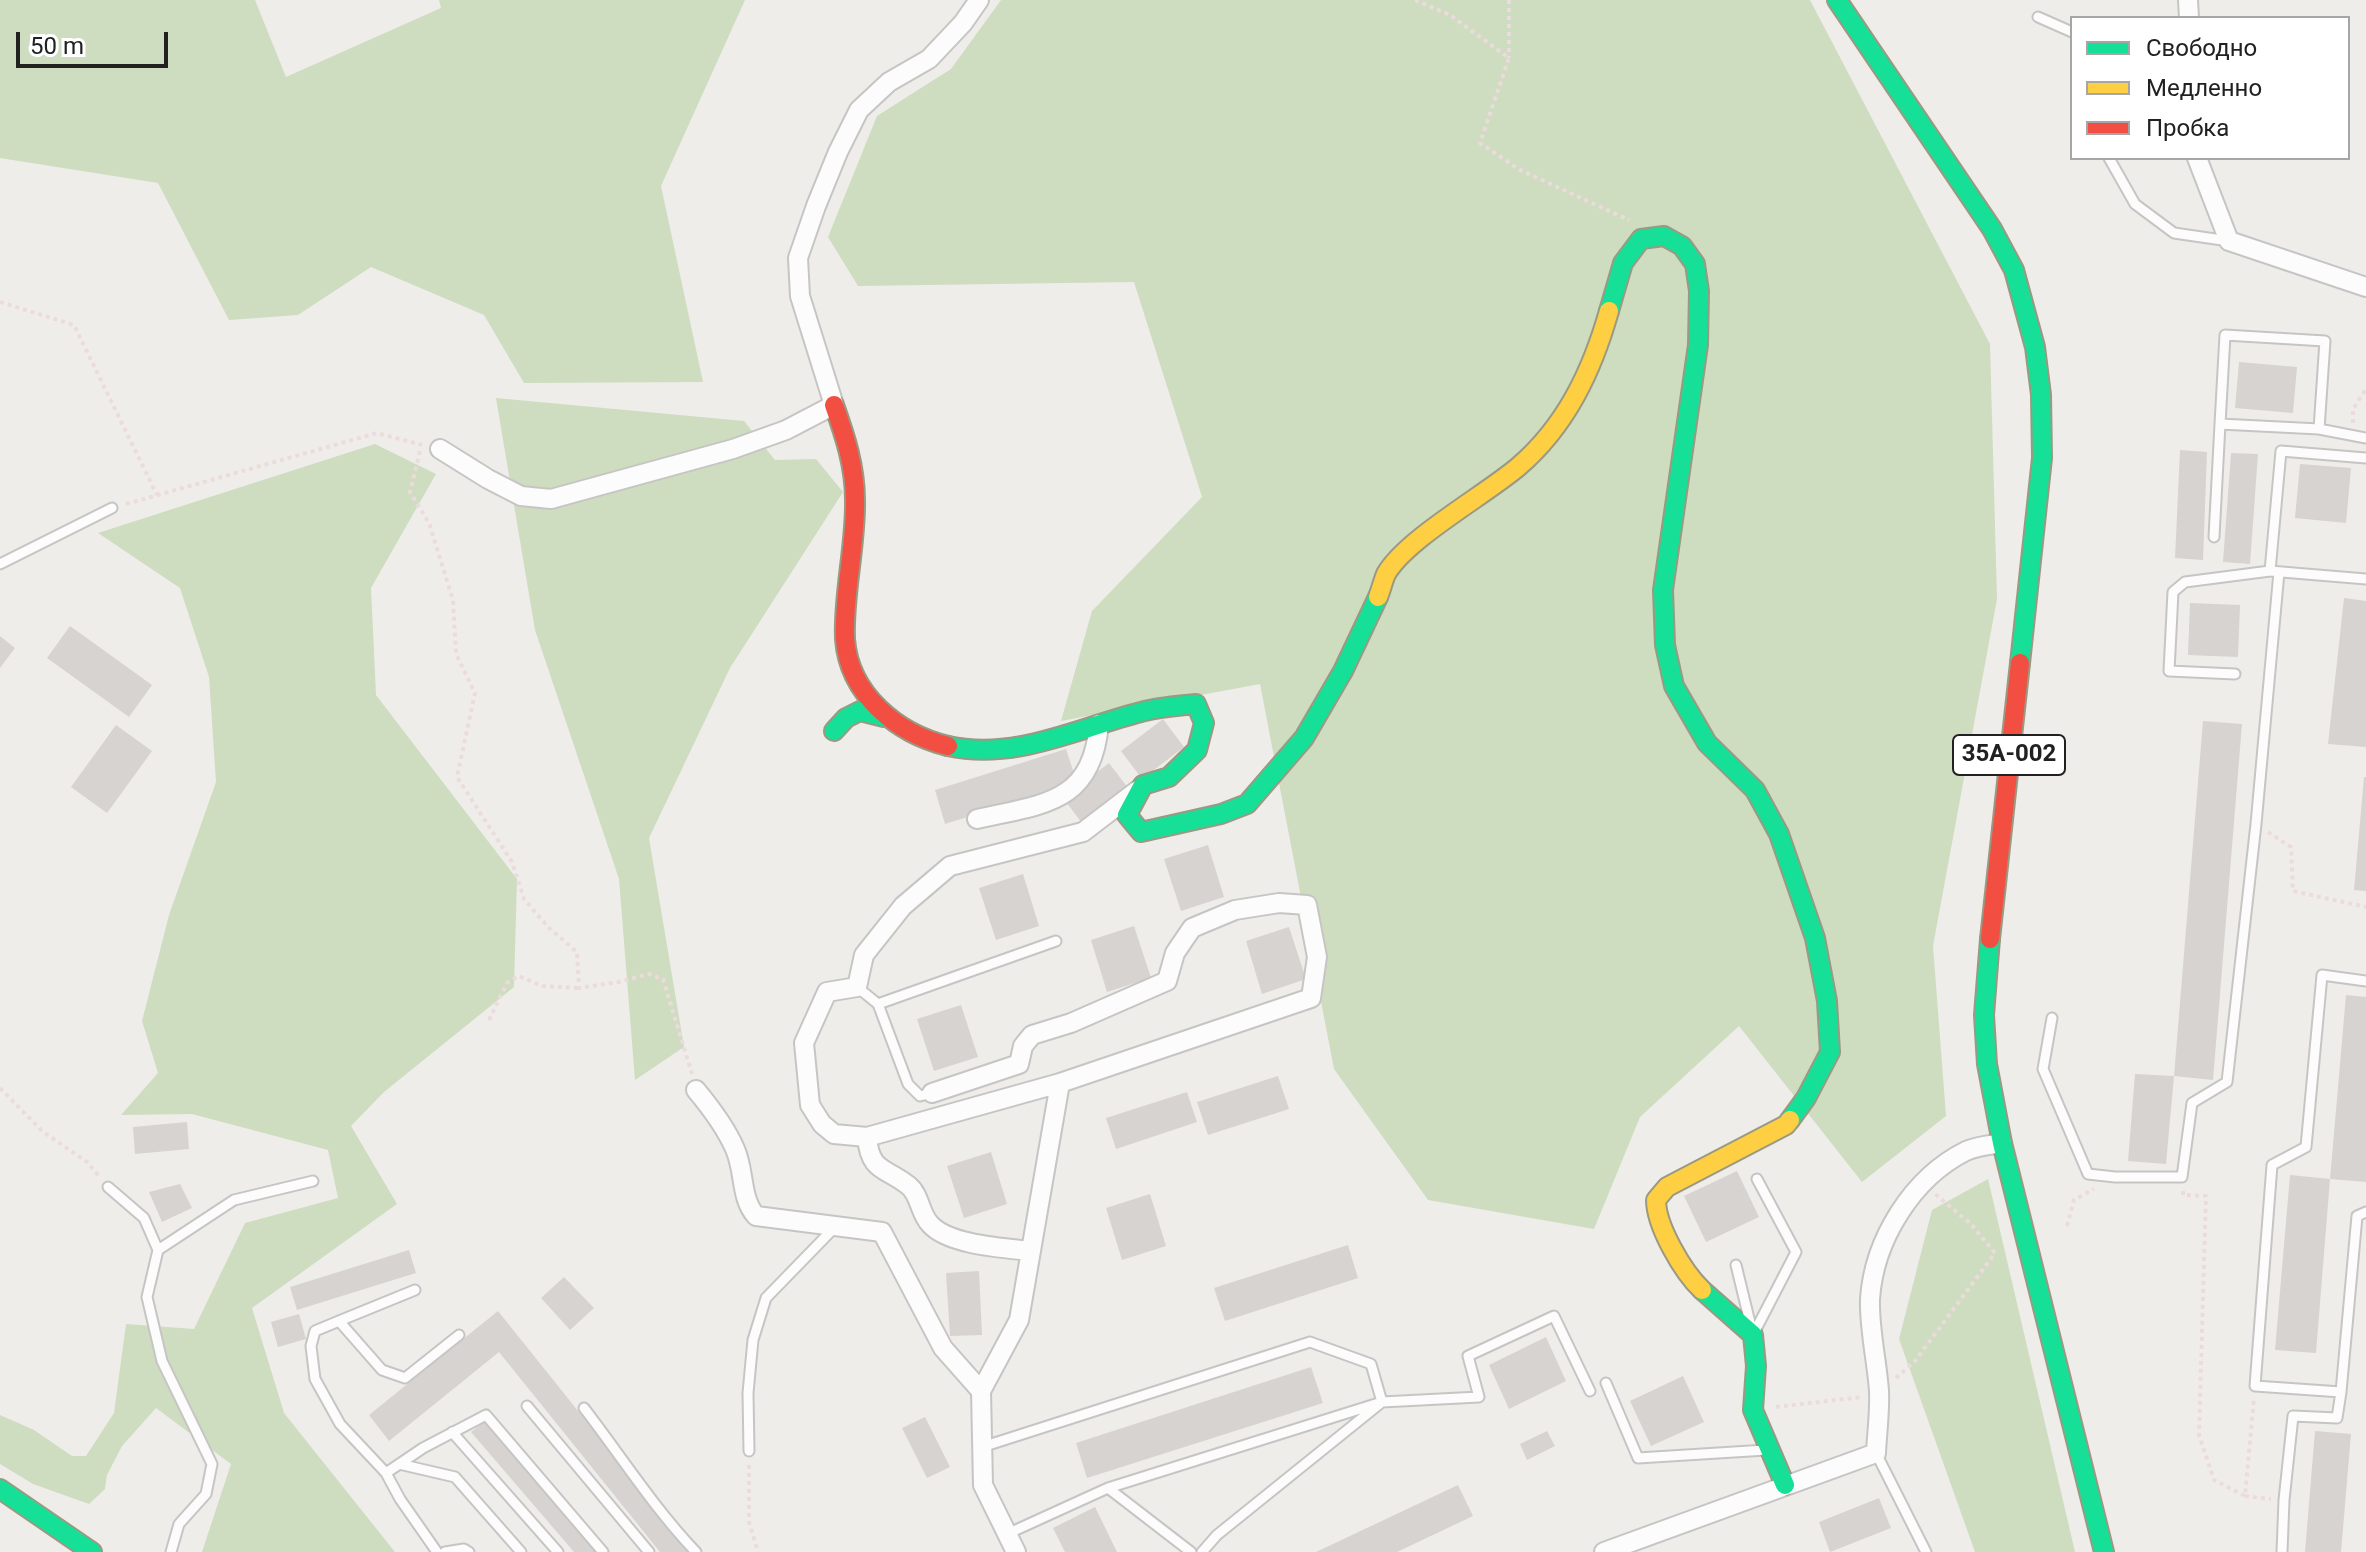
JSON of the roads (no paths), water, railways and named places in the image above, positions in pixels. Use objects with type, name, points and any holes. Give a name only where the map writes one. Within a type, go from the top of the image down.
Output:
[{"type":"main road","name":"35А-002","points":[[1837,0],[1992,229],[2014,270],[2035,347],[2041,395],[2042,458],[1984,1015],[1987,1064],[2002,1143],[2104,1552]]},
{"type":"main road","points":[[834,405],[848,448],[855,486],[845,644],[860,689],[884,717],[910,734],[952,746],[983,750],[1035,744],[1171,704],[1196,704],[1204,723],[1197,750],[1169,777],[1143,785],[1127,815],[1141,832],[1221,814],[1247,804],[1304,738],[1356,647],[1387,573],[1413,545],[1518,467],[1551,435],[1581,388],[1602,335],[1623,263],[1641,239],[1664,236],[1682,246],[1695,264],[1699,291],[1698,345],[1663,590],[1665,645],[1674,686],[1693,720],[1707,743],[1755,790],[1779,834],[1815,938],[1827,1001],[1830,1052],[1806,1098],[1786,1125],[1667,1187],[1656,1200],[1656,1216],[1691,1280],[1753,1335],[1756,1366],[1753,1410],[1785,1485]]},
{"type":"main road","points":[[834,731],[846,718],[860,711],[884,717]]},
{"type":"main road","points":[[0,1489],[92,1552]]},
{"type":"street","points":[[440,449],[521,496],[551,499],[733,449],[786,430],[834,405],[800,296],[798,258],[816,206],[859,110],[889,82],[929,59],[963,23],[979,0]]},
{"type":"street","points":[[2198,160],[2229,241],[2366,287]]},
{"type":"street","points":[[977,819],[1042,804],[1079,783],[1097,749],[1099,724]]},
{"type":"street","points":[[932,1093],[1019,1064],[1023,1046],[1032,1035],[1071,1023],[1167,981],[1175,953],[1192,928],[1235,910],[1279,903],[1307,905],[1317,957],[1311,998],[1060,1083],[867,1137],[834,1134],[822,1124],[810,1105],[804,1043],[827,992],[857,987],[864,955],[903,906],[950,866],[1083,832],[1143,785]]},
{"type":"street","points":[[1016,1552],[983,1485],[981,1391],[1019,1320],[1060,1083]]},
{"type":"street","points":[[696,1090],[714,1112],[736,1151],[748,1207],[756,1216],[882,1232],[943,1348],[981,1391]]},
{"type":"street","points":[[867,1137],[868,1150],[875,1166],[911,1187],[930,1225],[965,1243],[1031,1251]]},
{"type":"street","points":[[1604,1552],[1876,1453],[1879,1394],[1870,1300],[1880,1250],[1896,1216],[1923,1184],[1968,1150],[2002,1143]]},
{"type":"lane","points":[[2038,17],[2070,31]]},
{"type":"lane","points":[[2110,160],[2135,204],[2174,233],[2229,241]]},
{"type":"lane","points":[[2214,537],[2225,335],[2325,341],[2319,429]]},
{"type":"lane","points":[[2220,424],[2319,429],[2366,438]]},
{"type":"lane","points":[[2052,1018],[2043,1069],[2088,1174],[2182,1177],[2192,1103],[2227,1082],[2256,824],[2281,451],[2366,458]]},
{"type":"lane","points":[[0,564],[112,508]]},
{"type":"lane","points":[[2235,674],[2169,671],[2173,592],[2185,582],[2275,571],[2366,579]]},
{"type":"lane","points":[[878,1004],[1056,941]]},
{"type":"lane","points":[[2341,1392],[2255,1386],[2272,1165],[2306,1147],[2322,975],[2366,981]]},
{"type":"lane","points":[[857,987],[878,1004],[908,1084],[920,1096],[932,1093]]},
{"type":"lane","points":[[1753,1335],[1796,1252],[1757,1179]]},
{"type":"lane","points":[[158,1250],[234,1200],[313,1181]]},
{"type":"lane","points":[[108,1187],[144,1218],[158,1250],[147,1297],[162,1361],[212,1464],[206,1494],[179,1524],[171,1552]]},
{"type":"lane","points":[[2282,1552],[2293,1416],[2337,1418],[2357,1216],[2366,1212]]},
{"type":"lane","points":[[749,1451],[748,1393],[753,1340],[766,1298],[836,1226]]},
{"type":"lane","points":[[1736,1265],[1753,1335]]},
{"type":"lane","points":[[415,1290],[315,1331],[311,1346],[315,1379],[340,1424],[386,1473],[437,1552]]},
{"type":"lane","points":[[1007,1534],[1108,1488],[1382,1402],[1479,1397],[1468,1356],[1554,1316],[1590,1391]]},
{"type":"lane","points":[[339,1321],[382,1370],[405,1378],[459,1335]]},
{"type":"lane","points":[[982,1447],[1310,1342],[1371,1364],[1382,1402]]},
{"type":"lane","points":[[1606,1383],[1638,1458],[1770,1450]]},
{"type":"lane","points":[[1202,1552],[1217,1535],[1382,1402]]},
{"type":"lane","points":[[527,1406],[649,1552]]},
{"type":"lane","points":[[584,1408],[628,1464],[668,1523],[696,1552]]},
{"type":"lane","points":[[386,1473],[486,1415],[603,1552]]},
{"type":"lane","points":[[452,1432],[558,1552]]},
{"type":"lane","points":[[1876,1453],[1926,1552]]},
{"type":"lane","points":[[399,1464],[455,1477],[521,1552]]},
{"type":"lane","points":[[1108,1488],[1191,1552]]},
{"type":"lane","points":[[445,1552],[464,1549],[469,1552]]}]
